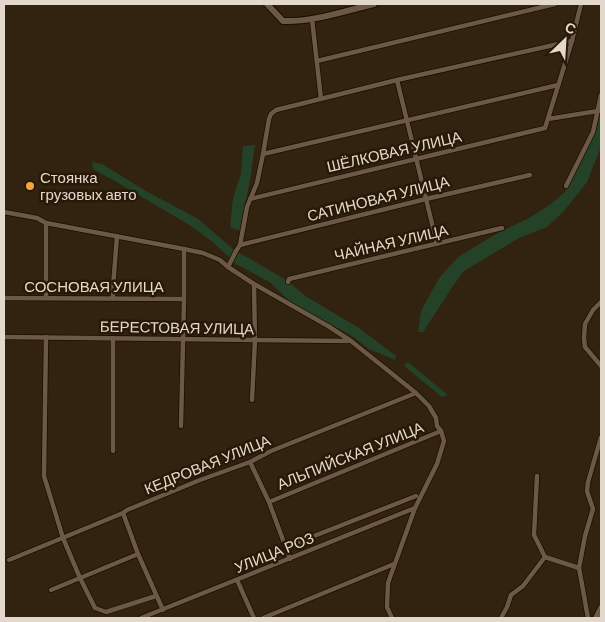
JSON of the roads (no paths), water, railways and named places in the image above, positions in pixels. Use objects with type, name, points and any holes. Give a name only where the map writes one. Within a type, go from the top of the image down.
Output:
[{"type":"street","points":[[267,4],[283,21],[312,19],[374,4]]},
{"type":"street","points":[[316,61],[554,4]]},
{"type":"street","points":[[581,4],[548,119],[598,111]]},
{"type":"street","points":[[312,19],[321,99]]},
{"type":"street","points":[[228,267],[240,244],[247,207],[256,183],[263,154],[268,119],[276,110],[572,40]]},
{"type":"street","points":[[397,80],[437,244]]},
{"type":"street","points":[[263,154],[558,85]]},
{"type":"street","points":[[566,186],[593,132],[601,95]]},
{"type":"street","name":"ШЁЛКОВАЯ УЛИЦА","points":[[250,199],[545,128],[548,119]]},
{"type":"street","name":"САТИНОВАЯ УЛИЦА","points":[[240,244],[530,174]]},
{"type":"street","points":[[4,212],[37,218],[46,223],[203,253],[220,260],[254,284],[351,341],[416,393],[429,406],[436,418],[437,426],[444,441],[437,464],[415,508],[388,583],[388,607],[392,618]]},
{"type":"street","points":[[46,223],[46,298]]},
{"type":"street","name":"ЧАЙНАЯ УЛИЦА","points":[[288,282],[289,279],[502,228]]},
{"type":"street","points":[[113,298],[117,236]]},
{"type":"street","points":[[181,426],[184,249]]},
{"type":"street","points":[[252,400],[255,340],[254,284]]},
{"type":"street","name":"СОСНОВАЯ УЛИЦА","points":[[4,298],[184,299]]},
{"type":"street","points":[[601,302],[593,310],[585,324],[584,338],[585,347],[601,366]]},
{"type":"street","name":"БЕРЕСТОВАЯ УЛИЦА","points":[[4,337],[351,341]]},
{"type":"street","points":[[46,337],[44,476],[63,538],[95,608],[106,612],[156,596]]},
{"type":"street","points":[[113,451],[114,338]]},
{"type":"street","name":"КЕДРОВАЯ УЛИЦА","points":[[9,560],[200,480],[250,462],[271,451],[416,393]]},
{"type":"street","name":"АЛЬПИЙСКАЯ УЛИЦА","points":[[269,502],[440,431]]},
{"type":"street","points":[[588,618],[579,568],[585,536],[593,509],[587,491],[588,482],[601,438]]},
{"type":"street","points":[[250,462],[269,502],[290,558]]},
{"type":"street","points":[[537,476],[534,535],[545,557],[579,568]]},
{"type":"street","name":"УЛИЦА РОЗ","points":[[286,547],[416,496]]},
{"type":"street","name":"УЛИЦА РОЗ","points":[[141,618],[415,508]]},
{"type":"street","points":[[123,513],[138,554],[163,610]]},
{"type":"street","points":[[51,590],[138,554]]},
{"type":"street","points":[[501,618],[511,595],[523,586],[545,557]]},
{"type":"street","points":[[263,618],[394,564]]},
{"type":"street","points":[[237,580],[254,618]]},
{"type":"street","points":[[596,618],[601,608]]},
{"type":"place","name":"Стоянка грузовых авто","points":[[30,186]]}]
